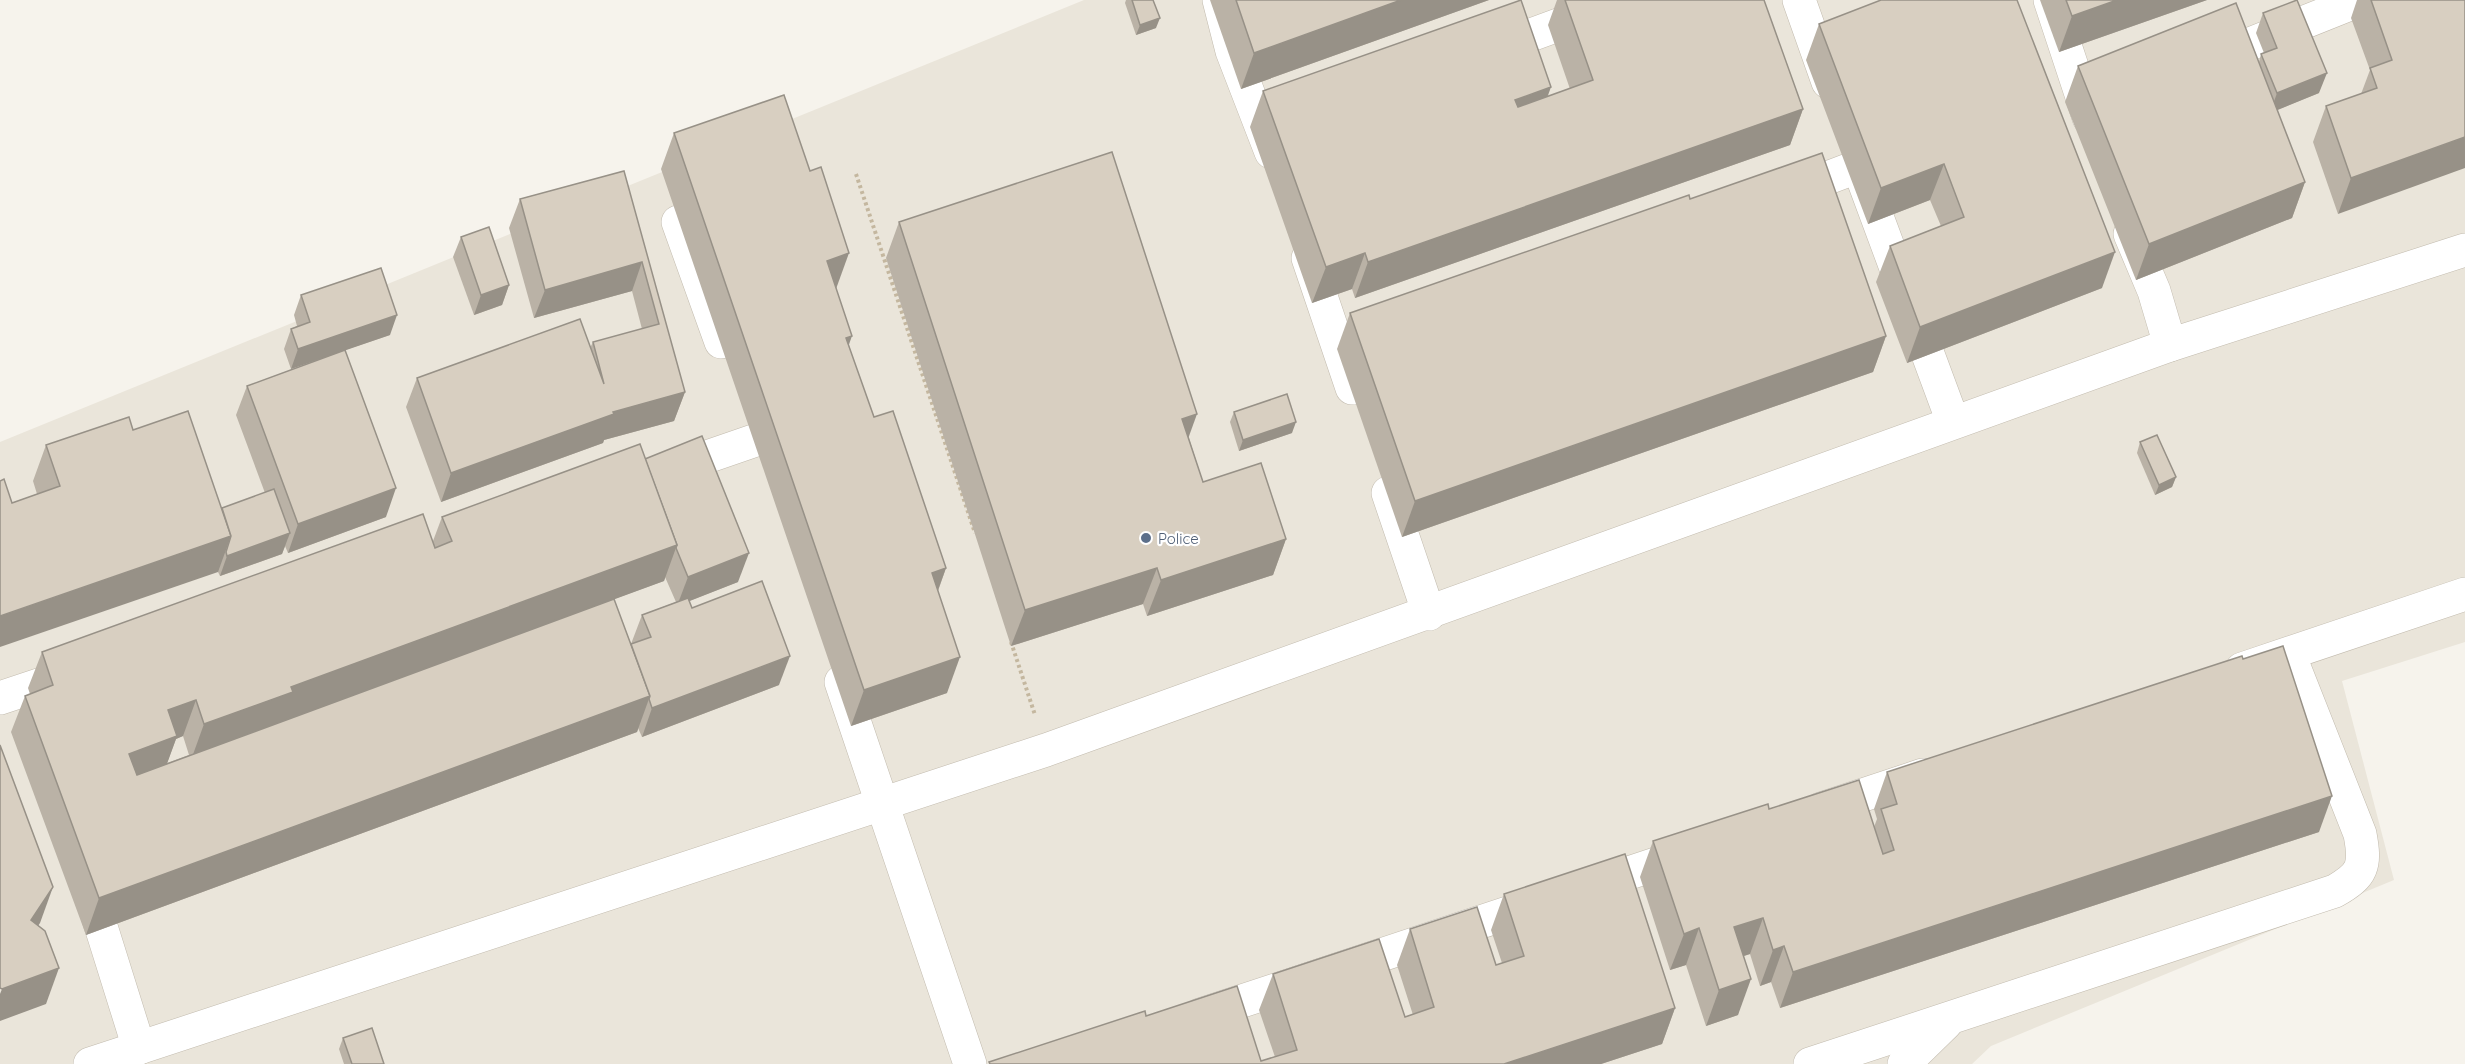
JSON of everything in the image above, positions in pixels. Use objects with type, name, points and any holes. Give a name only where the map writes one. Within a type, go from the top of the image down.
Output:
[{"type":"street","points":[[1219,0],[1232,51],[1275,128],[1280,176]]},
{"type":"street","points":[[1462,60],[1626,0]]},
{"type":"street","points":[[1799,0],[1953,422]]},
{"type":"street","points":[[2050,0],[2097,141]]},
{"type":"street","points":[[2184,71],[2360,0]]},
{"type":"street","points":[[2086,110],[2118,97]]},
{"type":"street","points":[[1758,205],[1859,166]]},
{"type":"street","points":[[2119,204],[2154,291],[2170,345]]},
{"type":"street","points":[[678,222],[732,375]]},
{"type":"street","points":[[1298,231],[1362,417]]},
{"type":"street","points":[[90,1064],[1046,750],[1430,614],[2170,345],[2465,250]]},
{"type":"street","points":[[1343,362],[1377,350]]},
{"type":"street","points":[[744,408],[767,473]]},
{"type":"street","points":[[644,479],[756,440]]},
{"type":"street","points":[[1377,461],[1430,614]]},
{"type":"street","points":[[2210,680],[2465,594]]},
{"type":"street","points":[[829,649],[970,1064]]},
{"type":"street","points":[[1810,1064],[2335,891],[2356,879],[2364,857],[2360,834],[2289,654]]},
{"type":"street","points":[[37,723],[13,694],[94,666]]},
{"type":"street","points":[[1790,819],[1949,767]]},
{"type":"street","points":[[1167,1026],[1711,846]]},
{"type":"street","points":[[79,857],[139,1048]]},
{"type":"street","points":[[1904,1064],[1952,1018]]},
{"type":"path","points":[[856,174],[976,535]]},
{"type":"path","points":[[1009,637],[1046,750]]},
{"type":"shaded area","points":[[1084,0],[2465,0],[2465,642],[2342,681],[2394,880],[1991,1046],[1972,1064],[0,1064],[0,442]]},
{"type":"building","points":[[1132,0],[1153,0],[1160,18],[1140,25]]},
{"type":"building","points":[[1236,0],[1401,0],[1254,53]]},
{"type":"building","points":[[1521,0],[1551,87],[1515,100],[1518,107],[1593,80],[1565,0],[1764,0],[1803,109],[1368,262],[1365,253],[1326,267],[1263,91]]},
{"type":"building","points":[[1881,0],[2017,0],[2115,252],[1920,327],[1890,246],[1964,217],[1944,164],[1881,188],[1819,24]]},
{"type":"building","points":[[2066,0],[2117,0],[2072,16]]},
{"type":"building","points":[[2297,0],[2327,73],[2277,93],[2261,54],[2277,48],[2263,13]]},
{"type":"building","points":[[2371,0],[2465,0],[2465,137],[2351,178],[2326,106],[2377,88],[2370,68],[2392,60]]},
{"type":"building","points":[[2236,3],[2305,182],[2149,244],[2078,66]]},
{"type":"building","points":[[784,95],[810,171],[821,167],[849,253],[827,261],[852,336],[846,338],[874,417],[893,411],[946,568],[932,573],[960,657],[864,690],[674,133]]},
{"type":"building","points":[[1112,152],[1197,414],[1182,419],[1203,482],[1261,463],[1286,539],[1161,580],[1157,568],[1025,610],[899,222]]},
{"type":"building","points":[[1822,153],[1886,336],[1415,501],[1350,313],[1689,195],[1690,199]]},
{"type":"building","points":[[624,171],[685,392],[613,412],[614,414],[451,473],[417,378],[580,319],[604,384],[593,342],[659,324],[642,262],[545,290],[520,199]]},
{"type":"building","points":[[489,227],[509,285],[481,295],[461,237]]},
{"type":"building","points":[[381,268],[397,315],[298,349],[291,329],[310,322],[301,295]]},
{"type":"building","points":[[345,350],[396,488],[298,524],[247,386]]},
{"type":"building","points":[[1287,394],[1296,422],[1243,440],[1234,412]]},
{"type":"building","points":[[188,411],[231,536],[0,616],[0,481],[4,479],[12,503],[60,486],[46,445],[129,417],[133,430]]},
{"type":"building","points":[[2157,435],[2176,477],[2159,485],[2140,442]]},
{"type":"building","points":[[702,436],[749,553],[688,577],[645,459]]},
{"type":"building","points":[[640,444],[677,545],[291,687],[293,692],[204,724],[196,700],[168,710],[177,736],[129,754],[137,775],[614,599],[650,696],[99,898],[25,696],[53,685],[42,652],[423,514],[435,548],[452,541],[442,517]]},
{"type":"building","points":[[274,489],[290,533],[227,556],[231,536],[222,508]]},
{"type":"building","points":[[762,581],[790,656],[652,708],[650,696],[631,644],[651,637],[642,615],[688,598],[692,608]]},
{"type":"building","points":[[2283,646],[2332,796],[1793,972],[1784,946],[1773,950],[1763,918],[1734,927],[1751,979],[1719,990],[1699,928],[1684,934],[1653,841],[1768,804],[1769,809],[1859,780],[1883,854],[1894,850],[1881,809],[1897,804],[1887,772],[2242,656],[2243,659]]},
{"type":"building","points":[[0,745],[53,887],[31,920],[45,931],[59,968],[2,989],[0,988]]},
{"type":"building","points":[[1625,854],[1675,1008],[1504,1064],[990,1064],[989,1062],[1145,1011],[1146,1016],[1237,986],[1261,1061],[1297,1050],[1273,974],[1379,939],[1405,1017],[1434,1007],[1410,929],[1477,907],[1496,965],[1524,956],[1504,894]]},
{"type":"building","points":[[372,1028],[384,1064],[352,1064],[343,1038]]},
{"type":"place","name":"Police","points":[[1146,538]]}]
